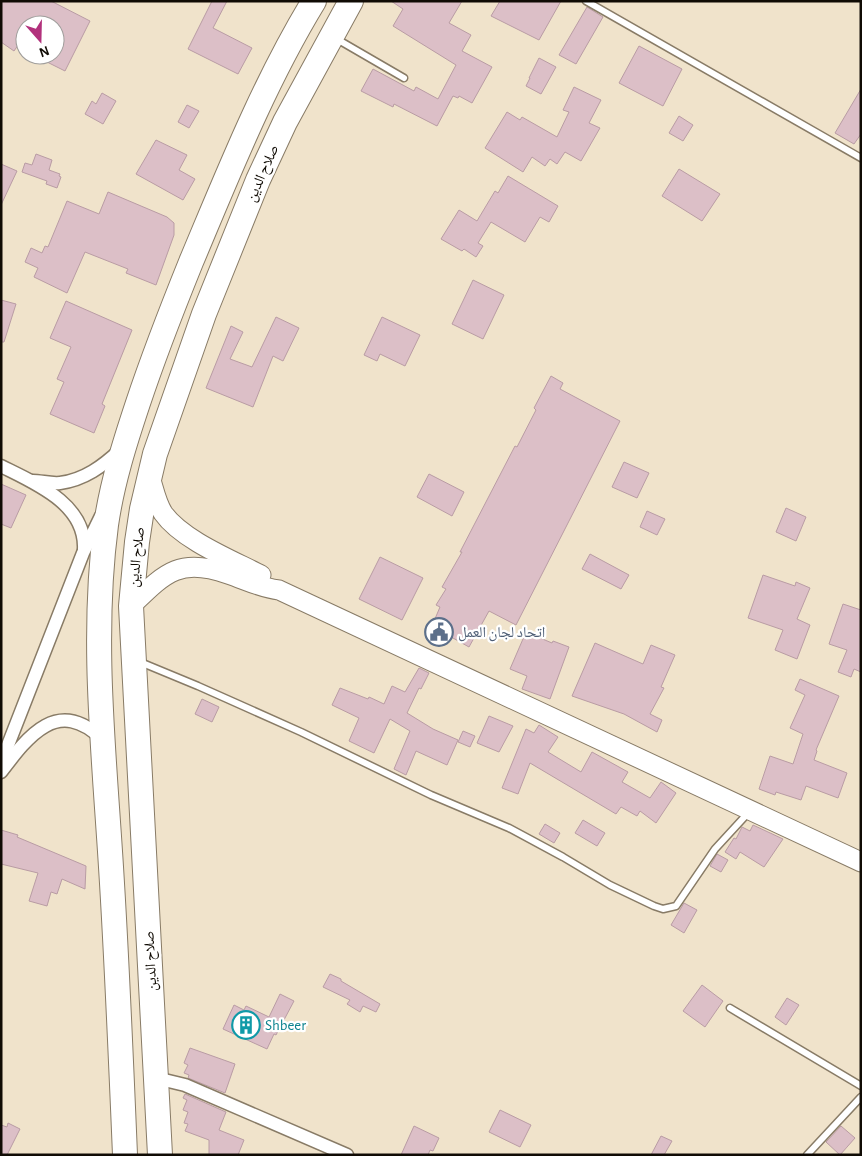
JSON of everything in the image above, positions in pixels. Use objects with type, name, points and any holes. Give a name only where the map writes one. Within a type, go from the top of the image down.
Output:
[{"type":"highway","name":"صلاح الدين","points":[[160,1155],[131,606],[142,509],[162,430],[210,298],[258,180],[285,122],[352,1]]},
{"type":"highway","name":"صلاح الدين","points":[[125,1155],[111,870],[102,740],[99,645],[104,549],[112,494],[124,446],[152,363],[222,185],[261,101],[312,4]]},
{"type":"highway","points":[[312,4],[315,30],[324,33],[334,33]]},
{"type":"highway","points":[[261,101],[272,100],[278,102],[284,110],[285,122]]},
{"type":"main road","points":[[150,476],[157,502],[174,526],[198,542],[268,579],[279,590],[861,862]]},
{"type":"main road","points":[[131,606],[159,579],[185,567],[202,567],[265,589],[279,590]]},
{"type":"street","points":[[30,481],[60,483],[79,478],[99,468],[124,446]]},
{"type":"street","points":[[1,466],[53,494],[70,511],[81,527],[84,537],[83,553]]},
{"type":"street","points":[[1,763],[83,553],[112,494]]},
{"type":"street","points":[[1,772],[26,741],[37,731],[49,724],[69,721],[82,723],[102,740]]},
{"type":"street","points":[[156,1078],[184,1086],[347,1155]]},
{"type":"lane","points":[[586,1],[861,158]]},
{"type":"lane","points":[[334,33],[404,78]]},
{"type":"lane","points":[[134,660],[198,686],[431,795],[509,828],[610,885],[663,909],[676,906],[715,849],[750,811]]},
{"type":"lane","points":[[730,1008],[861,1086]]},
{"type":"lane","points":[[807,1155],[861,1097]]},
{"type":"building","points":[[1,1],[51,1],[90,21],[65,71],[53,65],[65,65],[65,15],[15,15],[15,50],[14,51],[1,42]]},
{"type":"building","points":[[212,1],[227,1],[213,28],[252,48],[238,74],[188,49]]},
{"type":"building","points":[[391,1],[462,1],[449,23],[471,35],[462,51],[492,67],[472,103],[459,96],[458,98],[453,96],[437,126],[394,104],[393,107],[361,91],[373,69],[414,91],[416,87],[438,99],[456,65],[393,26],[403,9]]},
{"type":"building","points":[[500,1],[561,1],[539,40],[491,16]]},
{"type":"building","points":[[587,7],[603,17],[576,64],[559,55]]},
{"type":"building","points":[[639,46],[682,69],[663,106],[619,83]]},
{"type":"building","points":[[539,58],[556,67],[541,94],[526,86]]},
{"type":"building","points":[[574,87],[601,100],[589,123],[600,128],[581,161],[565,152],[557,164],[550,159],[545,166],[532,157],[523,172],[485,148],[507,112],[520,120],[522,117],[557,137],[569,112],[563,110]]},
{"type":"building","points":[[861,89],[861,134],[854,144],[835,133]]},
{"type":"building","points":[[102,93],[116,101],[103,124],[85,114],[92,101],[96,104]]},
{"type":"building","points":[[187,105],[199,111],[189,128],[178,122]]},
{"type":"building","points":[[679,116],[693,125],[683,141],[669,133]]},
{"type":"building","points":[[156,140],[187,155],[179,170],[195,179],[183,200],[136,174]]},
{"type":"building","points":[[36,154],[52,160],[49,170],[60,174],[59,176],[61,177],[57,188],[46,184],[47,181],[22,172],[25,163],[32,165]]},
{"type":"building","points":[[1,164],[17,171],[1,205]]},
{"type":"building","points":[[679,169],[720,194],[702,221],[662,196]]},
{"type":"building","points":[[508,176],[558,206],[549,222],[540,217],[525,242],[491,222],[478,243],[483,246],[476,257],[464,249],[462,251],[441,239],[459,210],[477,221],[495,191],[498,193]]},
{"type":"building","points":[[108,192],[167,217],[174,223],[174,235],[156,285],[126,273],[128,269],[85,252],[67,293],[34,277],[38,268],[25,262],[31,248],[42,253],[45,246],[48,247],[67,201],[99,214]]},
{"type":"building","points":[[473,280],[504,295],[483,339],[452,324]]},
{"type":"building","points":[[1,300],[16,304],[4,342],[1,342]]},
{"type":"building","points":[[66,301],[132,330],[102,404],[105,406],[94,433],[50,414],[64,382],[57,379],[71,347],[50,338]]},
{"type":"building","points":[[276,317],[299,328],[283,361],[273,356],[253,407],[206,388],[231,326],[243,332],[230,359],[252,367]]},
{"type":"building","points":[[382,317],[420,335],[405,366],[380,354],[377,361],[364,355]]},
{"type":"building","points":[[551,376],[563,383],[560,389],[620,421],[516,625],[489,611],[469,647],[444,633],[442,638],[429,633],[440,607],[436,605],[446,589],[442,587],[462,552],[460,552],[515,446],[517,447],[536,410],[534,408]]},
{"type":"building","points":[[624,462],[649,473],[637,498],[612,487]]},
{"type":"building","points":[[429,474],[464,492],[452,516],[417,497]]},
{"type":"building","points":[[1,484],[26,495],[11,528],[1,524]]},
{"type":"building","points":[[786,508],[806,517],[796,541],[776,532]]},
{"type":"building","points":[[647,511],[665,519],[657,535],[640,527]]},
{"type":"building","points":[[590,554],[629,575],[621,589],[582,569]]},
{"type":"building","points":[[380,557],[423,578],[402,620],[359,599]]},
{"type":"building","points":[[763,575],[795,586],[796,582],[810,588],[797,619],[810,625],[797,659],[775,650],[783,630],[748,618]]},
{"type":"building","points":[[843,604],[861,610],[861,672],[854,669],[851,677],[838,672],[847,650],[829,644]]},
{"type":"building","points":[[526,632],[552,643],[553,641],[569,647],[550,699],[522,689],[527,676],[510,669]]},
{"type":"building","points":[[595,643],[643,664],[651,645],[675,655],[661,687],[664,688],[650,714],[662,720],[657,732],[624,714],[572,696]]},
{"type":"building","points":[[419,668],[429,673],[421,689],[419,688],[407,713],[433,729],[458,740],[447,765],[416,751],[406,775],[394,769],[410,731],[390,719],[374,753],[349,741],[359,718],[332,705],[340,688],[384,704],[392,686],[405,692]]},
{"type":"building","points":[[800,679],[839,696],[816,750],[814,760],[847,773],[838,798],[806,786],[801,800],[776,792],[775,795],[759,789],[770,756],[793,764],[803,734],[790,728],[805,695],[795,690]]},
{"type":"building","points":[[202,699],[219,707],[212,722],[195,714]]},
{"type":"building","points":[[489,716],[513,726],[499,752],[477,743]]},
{"type":"building","points":[[539,725],[558,737],[548,752],[581,772],[592,752],[628,772],[622,782],[650,798],[661,782],[676,793],[656,823],[640,811],[637,816],[621,807],[616,814],[530,763],[518,794],[502,788],[526,729],[534,733]]},
{"type":"building","points":[[463,731],[475,736],[470,747],[458,742]]},
{"type":"building","points":[[583,820],[605,833],[597,846],[575,833]]},
{"type":"building","points":[[545,824],[560,833],[554,843],[539,834]]},
{"type":"building","points":[[753,825],[783,839],[764,867],[740,852],[736,859],[725,852],[734,838],[736,839],[742,827],[750,831]]},
{"type":"building","points":[[1,830],[18,835],[17,837],[86,866],[85,889],[62,879],[57,894],[51,892],[47,906],[29,901],[38,873],[1,864]]},
{"type":"building","points":[[717,854],[728,860],[721,872],[710,866]]},
{"type":"building","points":[[684,903],[697,910],[684,933],[671,925]]},
{"type":"building","points":[[330,974],[380,1004],[376,1012],[363,1006],[360,1012],[347,1004],[350,1000],[323,987]]},
{"type":"building","points":[[702,985],[723,1001],[705,1027],[683,1011]]},
{"type":"building","points":[[280,994],[294,1001],[267,1049],[223,1029],[234,1005],[244,1010],[246,1006],[269,1017]]},
{"type":"building","points":[[787,998],[799,1005],[786,1025],[775,1017]]},
{"type":"building","points":[[190,1048],[235,1064],[225,1093],[188,1078],[189,1075],[184,1073],[188,1065],[184,1063]]},
{"type":"building","points":[[185,1094],[226,1112],[219,1130],[244,1140],[238,1155],[209,1155],[209,1140],[185,1131],[188,1124],[184,1123],[188,1112],[183,1110],[187,1100],[183,1098]]},
{"type":"building","points":[[500,1110],[531,1125],[520,1147],[489,1132]]},
{"type":"building","points":[[8,1123],[20,1129],[7,1155],[1,1155],[1,1125],[7,1127]]},
{"type":"building","points":[[414,1126],[439,1138],[433,1151],[430,1150],[428,1155],[401,1155]]},
{"type":"building","points":[[841,1126],[855,1138],[840,1155],[826,1142]]},
{"type":"building","points":[[661,1136],[672,1141],[664,1155],[651,1155]]},
{"type":"place","name":"اتحاد لجان العمل","points":[[439,632]]},
{"type":"place","name":"Shbeer","points":[[246,1025]]}]
